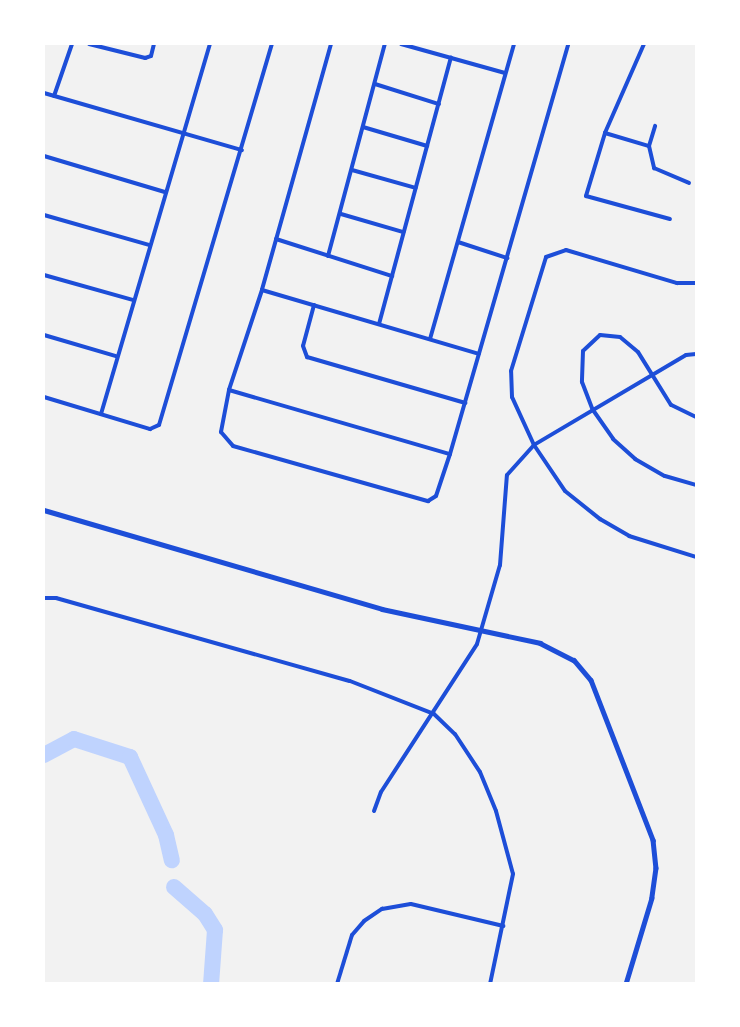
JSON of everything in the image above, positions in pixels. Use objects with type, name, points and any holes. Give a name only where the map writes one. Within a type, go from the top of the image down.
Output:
[{"type":"street","points":[[54,96],[72,44]]},
{"type":"street","points":[[89,44],[145,58],[151,56],[154,44]]},
{"type":"street","points":[[101,414],[116,356],[210,44]]},
{"type":"street","points":[[44,397],[155,429],[162,419],[272,44]]},
{"type":"street","points":[[331,44],[262,290],[229,390],[220,426],[224,439],[233,446],[433,500],[450,454],[568,44]]},
{"type":"street","points":[[328,256],[385,44]]},
{"type":"street","points":[[401,44],[505,73]]},
{"type":"street","points":[[430,339],[514,44]]},
{"type":"street","points":[[644,44],[605,133],[586,196],[670,219]]},
{"type":"street","points":[[379,324],[452,58]]},
{"type":"street","points":[[375,84],[439,104]]},
{"type":"street","points":[[44,93],[242,150]]},
{"type":"street","points":[[655,126],[649,146],[654,168],[689,183]]},
{"type":"street","points":[[363,127],[428,146]]},
{"type":"street","points":[[605,133],[649,146]]},
{"type":"street","points":[[44,156],[165,192]]},
{"type":"street","points":[[352,170],[416,188]]},
{"type":"street","points":[[341,214],[404,233]]},
{"type":"street","points":[[44,215],[149,245]]},
{"type":"street","points":[[276,239],[392,276]]},
{"type":"street","points":[[458,242],[507,258]]},
{"type":"street","points":[[696,283],[677,283],[566,250],[546,257],[511,371],[512,397],[534,445],[565,491],[600,519],[629,537],[696,557]]},
{"type":"street","points":[[44,275],[133,300]]},
{"type":"street","points":[[262,290],[479,354]]},
{"type":"street","points":[[314,305],[303,346],[307,357],[465,403]]},
{"type":"street","points":[[696,417],[671,405],[629,343],[609,333],[600,335],[583,351],[582,382],[593,410],[613,440],[635,459],[665,476],[696,485]]},
{"type":"street","points":[[44,335],[116,356]]},
{"type":"street","points":[[374,811],[381,792],[477,645],[480,628],[500,565],[507,475],[534,445],[686,355],[696,354]]},
{"type":"street","points":[[229,390],[450,454]]},
{"type":"street","points":[[44,510],[382,609],[480,628],[558,650],[574,660],[591,680],[652,840],[656,868],[652,898],[626,984]]},
{"type":"street","points":[[44,598],[68,601],[350,681],[434,714],[455,734],[480,772],[496,811],[513,874],[490,984]]},
{"type":"street","points":[[337,984],[352,935],[364,921],[382,909],[411,904],[503,926]]},
{"type":"waterway","points":[[44,755],[74,739],[130,757],[166,835],[172,860]]},
{"type":"waterway","points":[[174,887],[205,914],[215,930],[211,984]]}]
